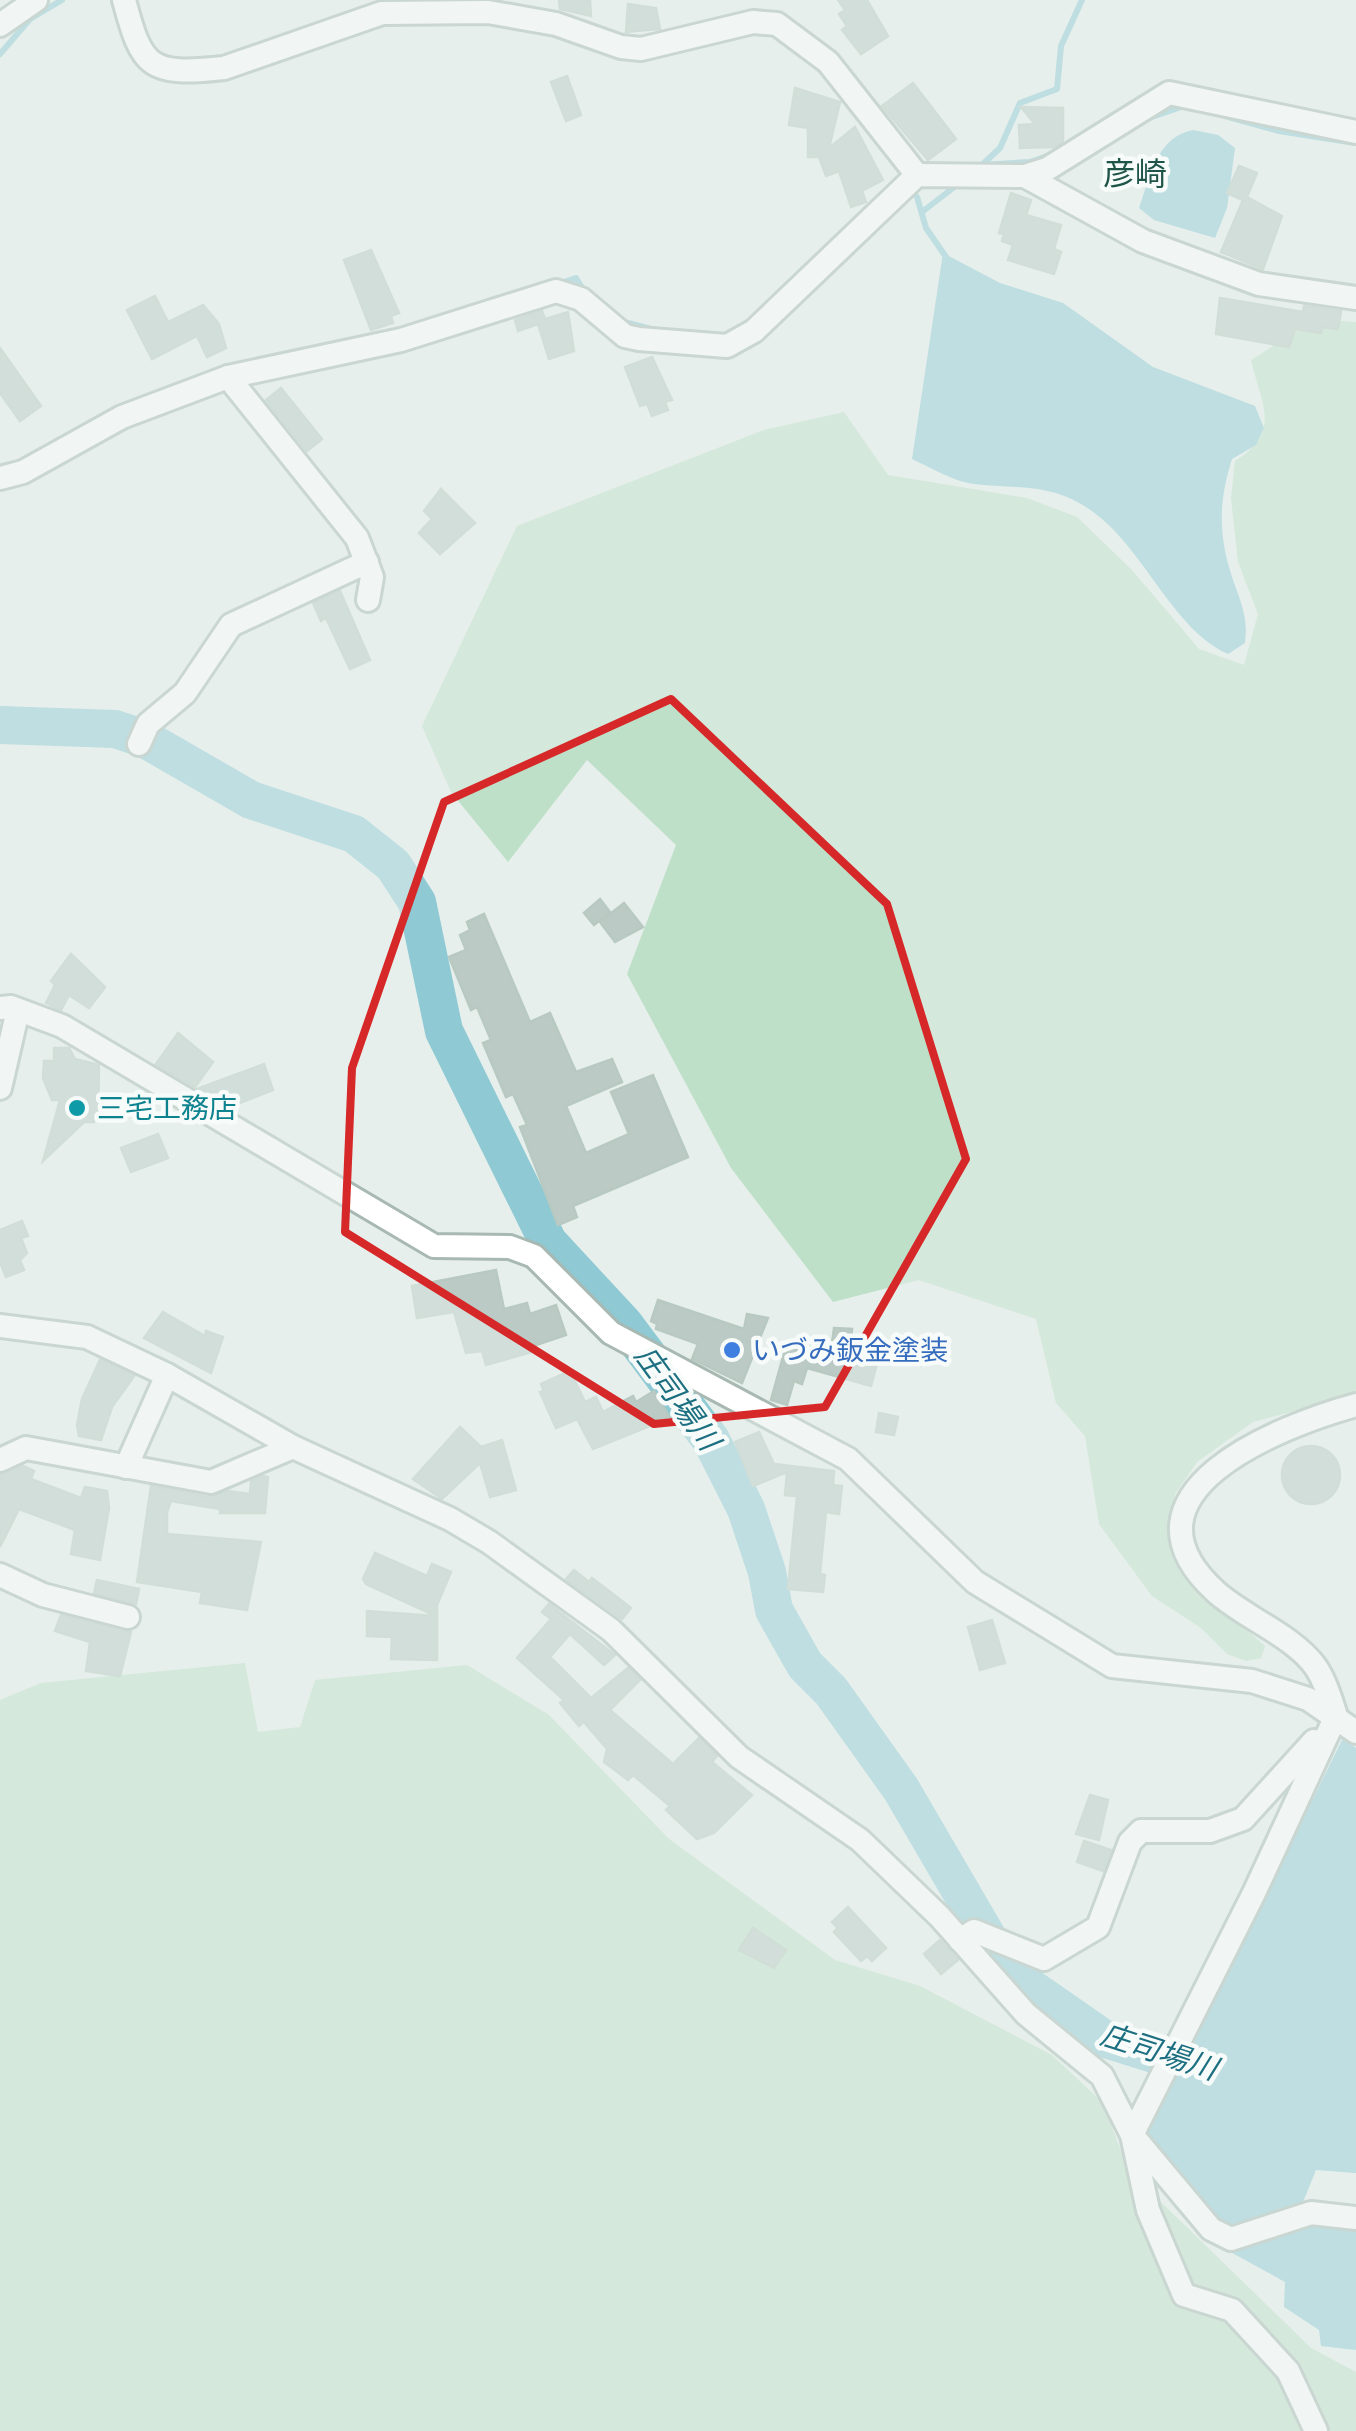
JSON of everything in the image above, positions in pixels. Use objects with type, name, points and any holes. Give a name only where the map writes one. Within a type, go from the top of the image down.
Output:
[{"type":"street","points":[[0,25],[36,0]]},
{"type":"street","points":[[124,0],[133,40],[146,59],[155,65],[202,70],[224,68],[370,15],[488,6],[621,47],[640,49],[753,22],[776,24],[828,62],[917,175]]},
{"type":"street","points":[[0,478],[23,472],[122,417],[228,377],[401,340],[556,291],[582,299],[624,336],[727,346],[754,331],[917,175],[1026,176],[1072,156],[1169,93],[1356,132]]},
{"type":"street","points":[[1026,176],[1143,240],[1259,284],[1304,294],[1356,298]]},
{"type":"street","points":[[228,377],[356,538],[372,577],[368,600]]},
{"type":"street","points":[[138,744],[148,724],[185,693],[231,625],[367,562]]},
{"type":"street","points":[[0,1088],[9,1009],[62,1026],[434,1246],[510,1247],[534,1256],[612,1333],[848,1459],[974,1582],[1112,1666],[1252,1681],[1308,1700],[1356,1732]]},
{"type":"street","points":[[0,1326],[87,1337],[168,1375],[293,1447],[450,1519],[575,1602],[611,1630],[739,1757],[860,1840],[960,1940],[1026,2014],[1102,2076],[1132,2134],[1211,2229],[1232,2239],[1311,2213],[1356,2218]]},
{"type":"street","points":[[126,1466],[168,1375]]},
{"type":"street","points":[[1316,2431],[1288,2372],[1232,2310],[1184,2295],[1148,2210],[1132,2134],[1254,1893],[1336,1716],[1315,1665],[1215,1591],[1191,1561],[1181,1532],[1188,1498],[1209,1472],[1292,1422],[1356,1405]]},
{"type":"street","points":[[0,1460],[26,1448],[211,1482],[293,1447]]},
{"type":"street","points":[[0,1575],[43,1595],[128,1617]]},
{"type":"street","points":[[960,1940],[974,1932],[1044,1959],[1098,1927],[1130,1842],[1141,1831],[1210,1831],[1243,1818],[1336,1716]]},
{"type":"highlighted area","points":[[671,699],[887,904],[966,1159],[825,1407],[654,1424],[345,1232],[352,1068],[444,802]]},
{"type":"green space","points":[[1316,319],[1356,322],[1356,1412],[1328,1402],[1253,1422],[1197,1462],[1175,1494],[1169,1536],[1204,1593],[1265,1646],[1261,1658],[1246,1661],[1227,1654],[1201,1628],[1152,1596],[1099,1524],[1085,1436],[1056,1403],[1036,1319],[919,1280],[833,1302],[731,1168],[627,974],[676,845],[587,760],[508,862],[451,792],[422,726],[517,526],[764,430],[844,412],[888,475],[1027,498],[1077,517],[1132,570],[1199,649],[1244,665],[1258,614],[1238,562],[1231,498],[1235,461],[1250,450],[1264,428],[1263,405],[1251,360]]},
{"type":"green space","points":[[245,1663],[258,1732],[300,1727],[315,1680],[467,1665],[549,1715],[669,1839],[835,1960],[920,1986],[1052,2055],[1103,2103],[1128,2170],[1311,2348],[1356,2372],[1356,2431],[0,2431],[0,1700],[41,1683]]},
{"type":"water","points":[[1193,130],[1218,135],[1235,148],[1227,208],[1215,238],[1154,220],[1139,208],[1156,160],[1170,141]]},
{"type":"water","points":[[943,253],[1000,283],[1063,303],[1153,367],[1255,406],[1264,428],[1256,445],[1232,459],[1222,513],[1225,553],[1244,613],[1245,643],[1228,654],[1208,642],[1173,606],[1124,542],[1086,507],[1057,493],[968,483],[912,459]]},
{"type":"water","points":[[1343,1738],[1356,1748],[1356,2173],[1316,2170],[1303,2202],[1228,2231],[1205,2214],[1148,2133]]},
{"type":"water","points":[[1316,2220],[1356,2228],[1356,2350],[1321,2346],[1319,2330],[1284,2307],[1285,2282],[1225,2249]]},
{"type":"building","points":[[559,0],[590,0],[591,16],[560,9]]},
{"type":"building","points":[[838,0],[867,0],[888,36],[861,54],[842,30],[847,26],[839,14],[845,10]]},
{"type":"building","points":[[628,4],[656,8],[660,29],[626,32]]},
{"type":"building","points":[[567,76],[581,115],[566,121],[551,82]]},
{"type":"building","points":[[913,83],[956,139],[928,160],[882,106]]},
{"type":"building","points":[[795,88],[840,102],[829,148],[855,127],[883,180],[862,191],[866,202],[851,207],[839,171],[826,176],[819,157],[808,157],[808,128],[789,125]]},
{"type":"building","points":[[1021,107],[1063,108],[1063,142],[1054,147],[1020,148],[1019,125],[1035,124]]},
{"type":"building","points":[[1239,166],[1257,173],[1247,197],[1282,216],[1263,269],[1221,252],[1243,200],[1227,193]]},
{"type":"building","points":[[1011,193],[1031,200],[1026,215],[1061,225],[1054,249],[1061,252],[1054,274],[1008,260],[1013,245],[1002,241],[1004,234],[999,233]]},
{"type":"building","points":[[371,250],[399,313],[391,316],[393,323],[371,330],[344,260]]},
{"type":"building","points":[[155,296],[168,322],[203,305],[219,324],[226,348],[207,357],[197,336],[152,359],[127,310]]},
{"type":"building","points":[[1220,298],[1303,312],[1304,306],[1341,311],[1338,329],[1322,327],[1321,333],[1295,329],[1289,347],[1216,334]]},
{"type":"building","points":[[542,311],[545,319],[568,312],[574,351],[549,359],[538,324],[518,331],[515,320]]},
{"type":"building","points":[[0,348],[41,406],[20,421],[0,393]]},
{"type":"building","points":[[652,357],[672,400],[665,402],[668,410],[652,416],[647,404],[640,406],[625,367]]},
{"type":"building","points":[[281,388],[322,439],[307,451],[266,400]]},
{"type":"building","points":[[441,489],[475,523],[440,554],[419,533],[432,519],[424,511]]},
{"type":"building","points":[[340,591],[370,660],[350,669],[326,618],[321,621],[313,603]]},
{"type":"building","points":[[600,899],[610,912],[594,925],[584,913]]},
{"type":"building","points":[[624,903],[643,927],[615,942],[600,922]]},
{"type":"building","points":[[484,914],[530,1022],[550,1013],[576,1072],[612,1059],[622,1082],[566,1106],[586,1153],[629,1134],[611,1092],[653,1075],[688,1157],[573,1206],[577,1217],[558,1225],[520,1127],[527,1125],[513,1094],[506,1097],[483,1043],[491,1040],[477,1007],[471,1010],[449,957],[466,950],[460,935],[470,930],[467,922]]},
{"type":"building","points":[[71,954],[105,987],[89,1008],[69,995],[61,1010],[46,1003],[55,985],[51,981]]},
{"type":"building","points":[[178,1033],[213,1062],[195,1087],[156,1064]]},
{"type":"building","name":"三宅工務店","points":[[54,1048],[69,1048],[75,1059],[99,1065],[98,1116],[94,1116],[94,1122],[84,1122],[43,1161],[60,1100],[52,1100],[43,1078],[44,1061],[54,1061]]},
{"type":"building","points":[[264,1064],[273,1090],[229,1107],[197,1089]]},
{"type":"building","points":[[158,1134],[168,1158],[131,1172],[121,1148]]},
{"type":"building","points":[[22,1221],[28,1236],[21,1238],[27,1253],[20,1260],[24,1270],[6,1277],[0,1262],[0,1230]]},
{"type":"building","points":[[496,1270],[504,1309],[527,1303],[530,1314],[556,1305],[566,1335],[530,1347],[532,1352],[486,1365],[482,1351],[466,1353],[454,1312],[417,1318],[412,1286]]},
{"type":"building","points":[[658,1300],[744,1329],[747,1314],[768,1318],[742,1383],[692,1359],[698,1344],[656,1329],[657,1324],[651,1321]]},
{"type":"building","points":[[163,1312],[205,1336],[206,1331],[223,1337],[211,1373],[144,1338]]},
{"type":"building","points":[[834,1328],[852,1329],[850,1349],[879,1356],[871,1386],[807,1368],[802,1384],[794,1381],[787,1405],[771,1400],[786,1346],[830,1359]]},
{"type":"building","points":[[100,1360],[134,1376],[112,1407],[101,1440],[79,1436],[77,1425],[82,1399]]},
{"type":"building","points":[[570,1371],[585,1402],[596,1397],[603,1412],[633,1396],[636,1402],[654,1391],[670,1418],[593,1449],[577,1419],[556,1428],[540,1392],[544,1391],[541,1384]]},
{"type":"building","points":[[879,1413],[898,1417],[894,1435],[876,1432]]},
{"type":"building","points":[[460,1427],[481,1447],[502,1440],[516,1490],[490,1497],[480,1463],[442,1499],[413,1479]]},
{"type":"building","points":[[759,1432],[774,1464],[834,1471],[833,1485],[842,1486],[839,1514],[826,1512],[820,1574],[825,1575],[823,1592],[788,1589],[797,1496],[785,1495],[787,1472],[753,1486],[735,1442]]},
{"type":"building","points":[[1311,1446],[1331,1455],[1340,1475],[1331,1495],[1311,1504],[1291,1495],[1282,1475],[1291,1455]]},
{"type":"building","points":[[23,1466],[34,1471],[31,1479],[81,1498],[85,1487],[107,1491],[109,1508],[100,1560],[71,1554],[75,1530],[19,1509],[0,1547],[0,1475]]},
{"type":"building","points":[[268,1477],[265,1513],[220,1513],[220,1509],[171,1501],[167,1512],[167,1534],[261,1542],[247,1610],[200,1603],[202,1592],[137,1582],[151,1486],[208,1497],[228,1491],[250,1494],[251,1481]]},
{"type":"building","points":[[375,1553],[427,1576],[432,1564],[451,1572],[437,1605],[437,1660],[391,1659],[392,1637],[367,1636],[367,1611],[436,1616],[366,1584],[363,1579]]},
{"type":"building","points":[[574,1570],[589,1582],[592,1578],[631,1608],[622,1619],[566,1579]]},
{"type":"building","points":[[97,1580],[139,1589],[136,1604],[94,1593]]},
{"type":"building","points":[[549,1604],[615,1655],[604,1665],[570,1634],[550,1657],[591,1698],[628,1668],[640,1680],[610,1710],[673,1764],[699,1738],[717,1756],[712,1762],[752,1795],[714,1833],[697,1839],[666,1810],[670,1806],[633,1775],[628,1780],[604,1762],[607,1749],[584,1722],[579,1726],[560,1703],[564,1700],[517,1658],[551,1619],[542,1612]]},
{"type":"building","points":[[61,1615],[131,1632],[120,1676],[86,1671],[90,1642],[55,1631]]},
{"type":"building","points":[[992,1620],[1005,1663],[980,1670],[968,1627]]},
{"type":"building","points":[[1090,1795],[1108,1800],[1099,1840],[1076,1834]]},
{"type":"building","points":[[1084,1841],[1111,1850],[1103,1871],[1077,1862]]},
{"type":"building","points":[[848,1907],[886,1948],[872,1961],[867,1956],[861,1961],[834,1932],[838,1928],[832,1922]]},
{"type":"building","points":[[753,1928],[786,1950],[774,1968],[739,1950]]},
{"type":"building","points":[[940,1940],[958,1960],[941,1974],[924,1954]]},
{"type":"waterway","points":[[0,54],[30,19],[62,0]]},
{"type":"waterway","points":[[984,163],[1000,148],[1020,103],[1057,89],[1061,46],[1082,0]]},
{"type":"waterway","points":[[1149,118],[1184,106]]},
{"type":"waterway","points":[[1225,116],[1279,131],[1355,143]]},
{"type":"waterway","points":[[982,165],[1030,162],[1053,154]]},
{"type":"waterway","points":[[922,212],[962,181]]},
{"type":"waterway","points":[[917,197],[926,228],[946,257]]},
{"type":"waterway","points":[[558,284],[576,278],[586,294]]},
{"type":"waterway","points":[[624,322],[655,330]]},
{"type":"waterway","name":"庄司場川","points":[[0,725],[115,729],[145,739],[251,800],[354,834],[393,865],[417,902],[444,1031],[548,1242],[624,1324],[711,1440],[746,1509],[767,1572],[774,1610],[805,1665],[831,1691],[901,1789],[995,1950],[1031,1988],[1103,2038],[1205,2070]]},
{"type":"place","name":"三宅工務店","points":[[77,1108]]},
{"type":"place","name":"いづみ鈑金塗装","points":[[732,1350]]},
{"type":"district","name":"彦崎","points":[[1135,174]]}]
